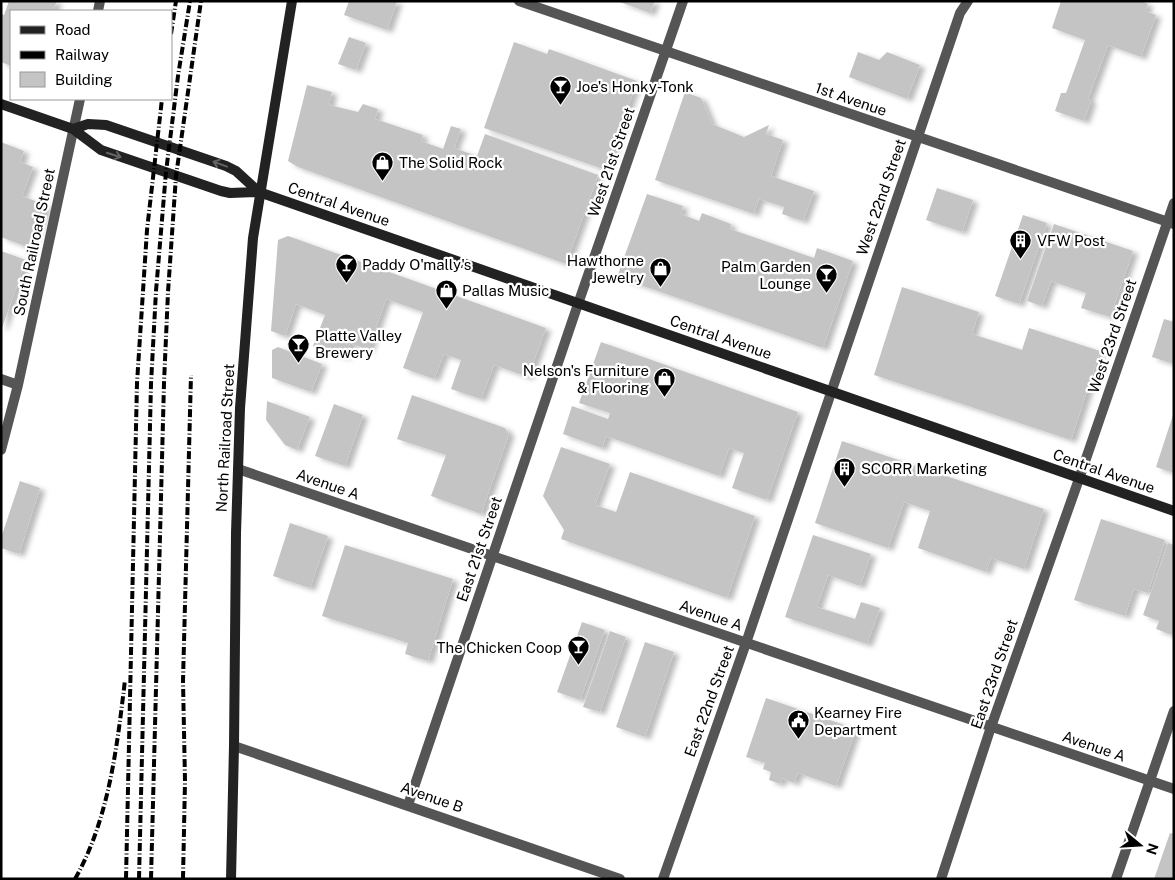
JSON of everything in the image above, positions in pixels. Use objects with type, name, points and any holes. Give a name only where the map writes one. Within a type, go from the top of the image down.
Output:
[{"type":"street","name":"North Railroad Street","points":[[231,879],[235,569],[240,408],[253,238],[292,1]]},
{"type":"street","name":"1st Avenue","points":[[519,1],[1170,223]]},
{"type":"street","name":"West 21st Street","points":[[578,304],[683,1]]},
{"type":"street","name":"West 22nd Street","points":[[832,391],[960,13],[961,1]]},
{"type":"street","name":"West 22nd Street","points":[[960,13],[968,1]]},
{"type":"street","name":"South Railroad Street","points":[[1,450],[18,385],[80,100]]},
{"type":"street","name":"Central Avenue","points":[[1,104],[73,129],[101,150],[230,193],[260,192],[1174,512]]},
{"type":"street","name":"Central Avenue","points":[[73,129],[88,124],[106,125],[226,166],[236,171],[260,192]]},
{"type":"street","name":"West 23rd Street","points":[[1079,479],[1170,223],[1174,203]]},
{"type":"street","name":"East 21st Street","points":[[408,804],[578,304]]},
{"type":"street","points":[[1,379],[18,385]]},
{"type":"street","name":"East 22nd Street","points":[[663,879],[832,391]]},
{"type":"street","name":"Avenue A","points":[[238,469],[1174,789]]},
{"type":"street","name":"East 23rd Street","points":[[941,879],[991,727],[1079,479]]},
{"type":"street","points":[[1116,879],[1174,711]]},
{"type":"street","name":"Avenue B","points":[[234,746],[408,804],[620,879]]},
{"type":"building","points":[[9,1],[57,1],[53,10],[10,10],[10,66],[1,62],[1,14],[4,15]]},
{"type":"building","points":[[349,1],[397,1],[387,30],[344,15]]},
{"type":"building","points":[[617,1],[655,1],[650,13]]},
{"type":"building","points":[[1061,1],[1141,1],[1148,4],[1145,11],[1156,15],[1141,57],[1108,45],[1088,99],[1091,101],[1084,121],[1055,111],[1061,93],[1066,93],[1085,40],[1052,28]]},
{"type":"building","points":[[349,37],[366,43],[356,70],[338,64]]},
{"type":"building","name":"Joe's Honky-Tonk","points":[[514,42],[547,54],[549,49],[637,81],[606,170],[484,128]]},
{"type":"building","points":[[858,52],[879,60],[887,52],[920,65],[907,99],[849,77]]},
{"type":"building","points":[[307,85],[332,92],[329,105],[358,112],[363,104],[378,109],[375,119],[423,135],[421,141],[443,149],[451,126],[461,129],[454,148],[477,156],[485,134],[598,175],[566,264],[298,167],[288,161]]},
{"type":"building","points":[[685,92],[701,98],[712,124],[744,137],[769,125],[766,134],[783,140],[771,176],[814,191],[803,221],[782,214],[784,207],[759,199],[754,214],[655,180]]},
{"type":"building","points":[[1,142],[24,151],[20,162],[33,167],[22,196],[46,205],[30,248],[1,237]]},
{"type":"building","points":[[937,188],[973,200],[962,232],[926,220]]},
{"type":"building","points":[[647,194],[683,206],[681,214],[699,221],[702,213],[731,224],[730,229],[814,258],[817,248],[853,261],[823,348],[617,277]]},
{"type":"building","name":"VFW Post","points":[[1023,215],[1047,223],[1019,304],[995,296]]},
{"type":"building","points":[[1054,224],[1133,251],[1110,317],[1081,308],[1086,293],[1051,281],[1042,306],[1027,301]]},
{"type":"building","points":[[288,236],[546,328],[528,377],[494,365],[481,399],[451,389],[461,360],[444,354],[434,379],[403,368],[423,312],[386,299],[368,350],[350,343],[345,357],[313,346],[325,315],[296,304],[285,336],[271,331],[278,240]]},
{"type":"building","points":[[1,251],[26,260],[2,328],[1,328]]},
{"type":"building","points":[[902,287],[979,312],[972,334],[1022,350],[1029,328],[1100,351],[1071,440],[874,375]]},
{"type":"building","points":[[1164,319],[1174,322],[1174,364],[1152,357]]},
{"type":"building","points":[[601,342],[798,412],[767,500],[732,488],[744,453],[729,448],[719,476],[606,436],[602,448],[563,434],[572,406],[608,419],[610,413],[579,403]]},
{"type":"building","points":[[278,347],[322,364],[311,392],[272,378],[272,350]]},
{"type":"building","points":[[412,395],[505,428],[509,434],[481,514],[431,496],[446,455],[397,439]]},
{"type":"building","points":[[267,401],[310,417],[297,450],[285,445],[266,420]]},
{"type":"building","points":[[334,404],[363,415],[345,466],[315,456]]},
{"type":"building","points":[[1174,415],[1174,473],[1156,467]]},
{"type":"building","points":[[842,441],[1044,509],[1024,569],[991,558],[986,572],[918,548],[930,511],[904,502],[888,548],[815,523]]},
{"type":"building","points":[[561,447],[610,464],[595,505],[616,512],[630,472],[755,516],[727,598],[561,539],[564,530],[543,496]]},
{"type":"building","points":[[20,481],[40,488],[19,554],[1,548],[1,538]]},
{"type":"building","points":[[1101,519],[1165,540],[1148,593],[1134,589],[1125,616],[1074,600]]},
{"type":"building","points":[[290,523],[328,536],[310,588],[273,576]]},
{"type":"building","points":[[813,535],[871,554],[860,586],[828,575],[817,607],[855,619],[861,602],[880,608],[867,644],[785,617]]},
{"type":"building","points":[[1168,543],[1174,545],[1174,629],[1172,635],[1156,629],[1159,621],[1143,615]]},
{"type":"building","points":[[345,545],[453,579],[428,661],[405,654],[408,643],[322,616]]},
{"type":"building","points":[[582,622],[605,630],[580,700],[557,692]]},
{"type":"building","points":[[610,631],[626,637],[600,712],[583,707]]},
{"type":"building","points":[[645,642],[674,652],[645,737],[616,727]]},
{"type":"building","points":[[766,698],[856,729],[836,786],[798,773],[794,783],[782,778],[780,784],[769,780],[771,772],[763,769],[765,763],[746,757]]},
{"type":"building","points":[[1170,833],[1174,834],[1174,879],[1154,879]]},
{"type":"railway","points":[[172,27],[176,1]]},
{"type":"railway","points":[[139,879],[151,384],[156,291],[166,172],[190,1]]},
{"type":"railway","points":[[151,879],[168,292],[176,176],[201,1]]},
{"type":"railway","points":[[126,879],[137,383],[147,230],[162,100]]},
{"type":"railway","points":[[183,879],[185,781],[183,681],[191,375]]},
{"type":"railway","points":[[75,879],[87,856],[104,807],[115,757],[125,680]]},
{"type":"place","name":"Joe's Honky-Tonk","points":[[560,105]]},
{"type":"place","name":"The Solid Rock","points":[[383,181]]},
{"type":"place","name":"VFW Post","points":[[1021,259]]},
{"type":"place","name":"Paddy O'mally's","points":[[346,283]]},
{"type":"place","name":"Hawthorne Jewelry","points":[[660,288]]},
{"type":"place","name":"Palm Garden Lounge","points":[[827,294]]},
{"type":"place","name":"Pallas Music","points":[[446,309]]},
{"type":"place","name":"Platte Valley Brewery","points":[[299,363]]},
{"type":"place","name":"Nelson's Furniture & Flooring","points":[[665,398]]},
{"type":"place","name":"SCORR Marketing","points":[[845,487]]},
{"type":"place","name":"The Chicken Coop","points":[[578,666]]},
{"type":"place","name":"Kearney Fire Department","points":[[798,740]]}]
